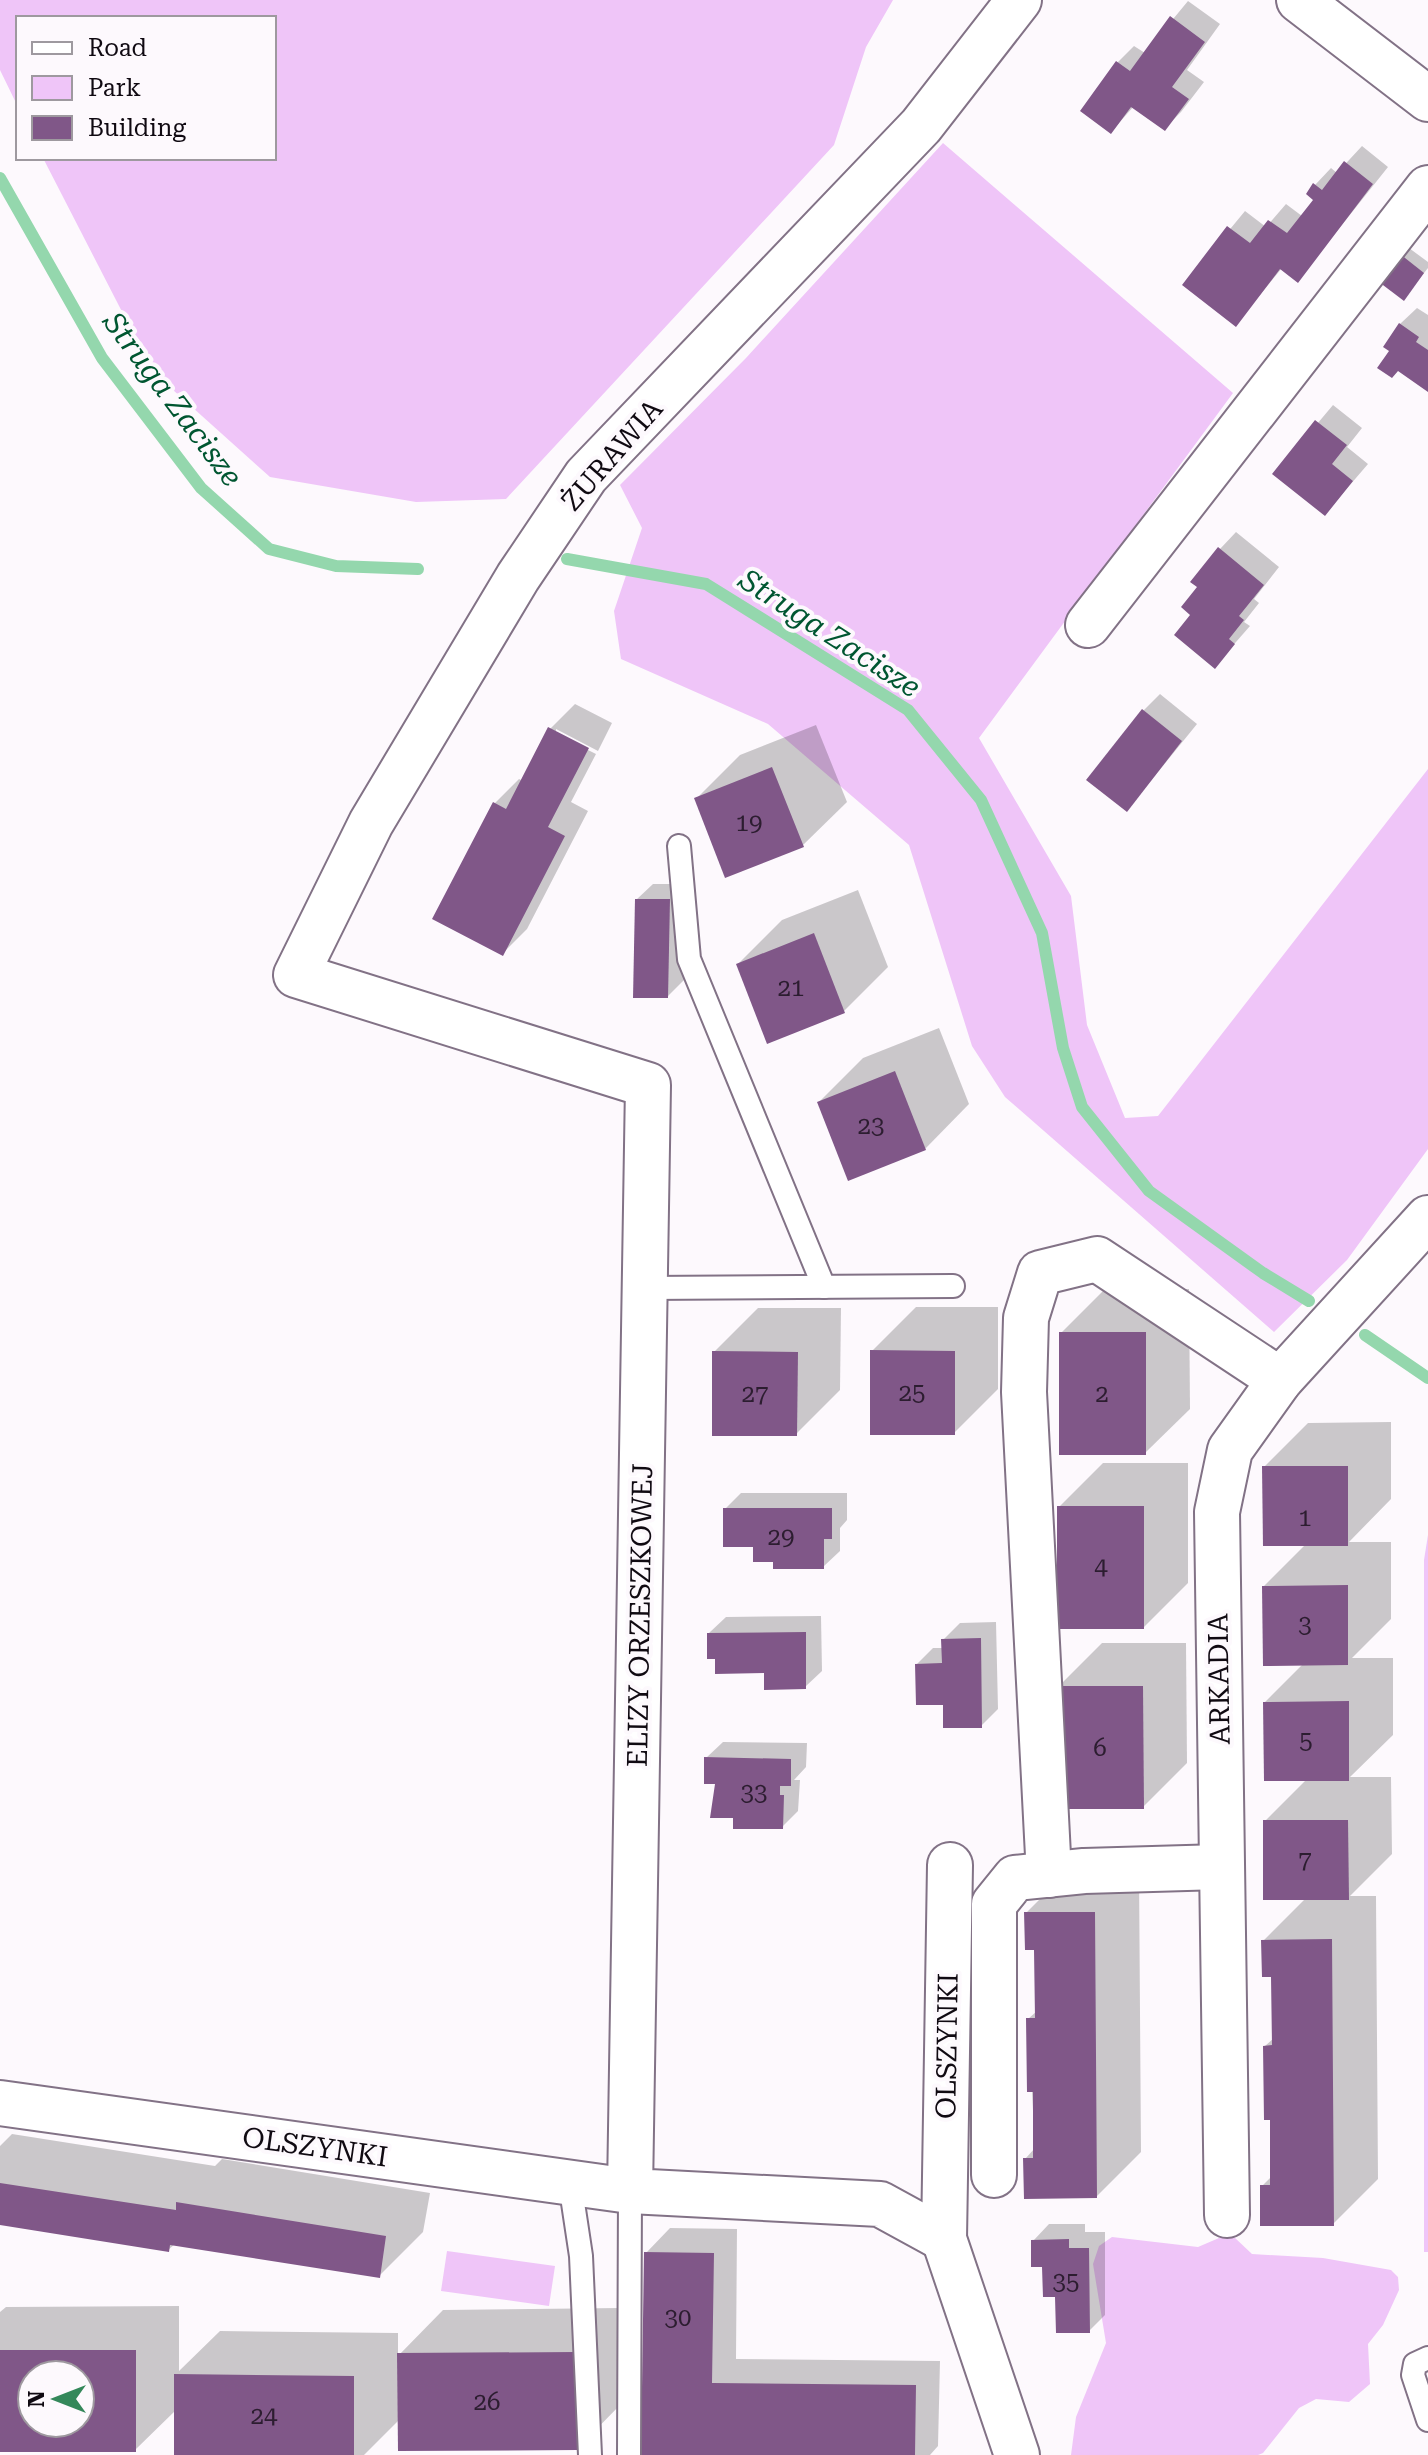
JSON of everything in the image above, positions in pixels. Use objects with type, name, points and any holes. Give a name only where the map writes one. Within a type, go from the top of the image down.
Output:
[{"type":"street","name":"ŻURAWIA","points":[[296,975],[371,823],[518,577],[586,476],[921,126],[1019,0]]},
{"type":"street","points":[[1299,0],[1428,99]]},
{"type":"street","points":[[1088,625],[1428,188]]},
{"type":"street","name":"ELIZY ORZESZKOWEJ","points":[[296,975],[648,1085],[630,2191]]},
{"type":"street","name":"ARKADIA","points":[[1227,2215],[1217,1512],[1230,1450],[1280,1380],[1428,1218]]},
{"type":"street","points":[[1049,1875],[1024,1392],[1026,1318],[1040,1273],[1097,1259],[1280,1380]]},
{"type":"street","name":"OLSZYNKI","points":[[950,1865],[944,2239],[1017,2455]]},
{"type":"street","points":[[994,2175],[994,1904],[1015,1878],[1084,1871],[1221,1867]]},
{"type":"street","name":"OLSZYNKI","points":[[0,2103],[630,2191]]},
{"type":"street","points":[[630,2191],[880,2204],[944,2239]]},
{"type":"lane","points":[[679,846],[689,959],[824,1287]]},
{"type":"lane","points":[[646,1288],[953,1286]]},
{"type":"lane","points":[[570,2183],[581,2256],[590,2455]]},
{"type":"lane","points":[[629,2455],[630,2191]]},
{"type":"lane","points":[[1428,2358],[1415,2364],[1413,2375],[1428,2420]]},
{"type":"green space","points":[[0,0],[893,0],[866,47],[834,145],[506,499],[416,502],[270,477],[153,372],[44,160],[276,160],[276,16],[16,16],[16,103],[0,70]]},
{"type":"green space","points":[[943,143],[1233,393],[979,738],[1071,896],[1087,1025],[1125,1118],[1158,1116],[1428,769],[1428,1149],[1347,1260],[1274,1332],[1005,1097],[972,1046],[909,845],[768,724],[621,659],[614,611],[642,528],[620,485],[746,358]]},
{"type":"green space","points":[[1428,1535],[1428,2252],[1424,2252],[1424,1560]]},
{"type":"green space","points":[[1112,2237],[1198,2247],[1219,2238],[1234,2237],[1252,2254],[1323,2258],[1391,2270],[1398,2277],[1399,2290],[1383,2325],[1368,2344],[1370,2384],[1349,2402],[1316,2399],[1299,2408],[1263,2453],[1258,2455],[1071,2455],[1076,2417],[1106,2343],[1093,2264],[1099,2246]]},
{"type":"green space","points":[[447,2251],[555,2266],[549,2306],[441,2291]]},
{"type":"building","points":[[1170,16],[1205,42],[1172,87],[1189,99],[1165,131],[1131,107],[1111,134],[1080,111],[1116,61],[1130,71]]},
{"type":"building","points":[[1344,161],[1373,184],[1298,283],[1280,269],[1236,327],[1182,285],[1227,226],[1250,243],[1268,220],[1287,233],[1313,200],[1306,194],[1313,183],[1322,190]]},
{"type":"building","points":[[1400,254],[1424,273],[1404,301],[1379,282]]},
{"type":"building","points":[[1399,323],[1419,337],[1416,342],[1428,350],[1428,392],[1398,371],[1392,378],[1377,368],[1389,351],[1383,347]]},
{"type":"building","points":[[1315,420],[1347,445],[1332,464],[1353,481],[1325,516],[1272,474]]},
{"type":"building","points":[[1218,547],[1264,585],[1239,616],[1244,620],[1229,639],[1235,644],[1215,669],[1174,635],[1190,615],[1181,607],[1197,587],[1190,582]]},
{"type":"building","points":[[1142,709],[1182,741],[1127,812],[1086,780]]},
{"type":"building","points":[[548,727],[589,748],[548,827],[565,836],[503,956],[432,919],[493,802],[506,809]]},
{"type":"building","points":[[772,767],[804,847],[725,878],[694,798]]},
{"type":"building","points":[[635,899],[670,899],[668,998],[633,998]]},
{"type":"building","points":[[814,933],[845,1013],[767,1044],[736,964]]},
{"type":"building","points":[[895,1071],[926,1150],[848,1181],[817,1102]]},
{"type":"building","points":[[1059,1332],[1146,1332],[1146,1455],[1059,1455]]},
{"type":"building","points":[[870,1350],[955,1351],[955,1435],[870,1435]]},
{"type":"building","points":[[712,1351],[798,1352],[797,1436],[712,1436]]},
{"type":"building","points":[[1262,1466],[1348,1466],[1348,1546],[1263,1546]]},
{"type":"building","points":[[1057,1506],[1144,1506],[1144,1629],[1057,1629]]},
{"type":"building","points":[[723,1508],[832,1508],[832,1539],[824,1539],[824,1569],[773,1569],[773,1562],[753,1562],[753,1547],[723,1547]]},
{"type":"building","points":[[1348,1585],[1348,1665],[1263,1666],[1262,1586]]},
{"type":"building","points":[[806,1632],[806,1689],[764,1690],[764,1673],[715,1674],[715,1659],[707,1659],[707,1633]]},
{"type":"building","points":[[981,1638],[982,1728],[943,1728],[943,1705],[916,1705],[915,1664],[942,1663],[941,1639]]},
{"type":"building","points":[[1056,1686],[1143,1686],[1144,1809],[1056,1809]]},
{"type":"building","points":[[1349,1701],[1349,1781],[1264,1781],[1263,1702]]},
{"type":"building","points":[[704,1757],[791,1759],[791,1786],[780,1786],[780,1795],[784,1795],[783,1829],[733,1829],[733,1818],[710,1818],[715,1784],[704,1784]]},
{"type":"building","points":[[1263,1820],[1348,1820],[1349,1900],[1263,1900]]},
{"type":"building","points":[[1024,1912],[1095,1912],[1097,2198],[1024,2199],[1023,2158],[1033,2158],[1033,2092],[1027,2092],[1026,2018],[1035,2018],[1034,1950],[1025,1950]]},
{"type":"building","points":[[1332,1939],[1334,2226],[1260,2226],[1260,2185],[1270,2185],[1270,2120],[1264,2120],[1263,2046],[1272,2045],[1271,1977],[1262,1977],[1261,1940]]},
{"type":"building","points":[[0,2183],[176,2210],[176,2202],[386,2236],[380,2278],[170,2245],[169,2252],[0,2225]]},
{"type":"building","points":[[1069,2239],[1069,2248],[1089,2248],[1090,2333],[1056,2333],[1055,2297],[1043,2297],[1042,2267],[1031,2267],[1031,2240]]},
{"type":"building","points":[[644,2252],[714,2253],[712,2383],[916,2385],[915,2455],[641,2455]]},
{"type":"building","points":[[0,2350],[136,2350],[136,2452],[0,2452]]},
{"type":"building","points":[[577,2352],[578,2450],[398,2451],[397,2353]]},
{"type":"building","points":[[174,2374],[354,2376],[354,2455],[174,2455]]},
{"type":"waterway","name":"Struga Zacisze","points":[[0,178],[102,358],[201,488],[269,549],[336,566],[418,569]]},
{"type":"waterway","name":"Struga Zacisze","points":[[567,559],[706,584],[908,710],[981,800],[1042,933],[1063,1048],[1082,1107],[1149,1191],[1263,1273],[1309,1301]]},
{"type":"waterway","name":"Struga Zacisze","points":[[1365,1335],[1428,1378]]}]
